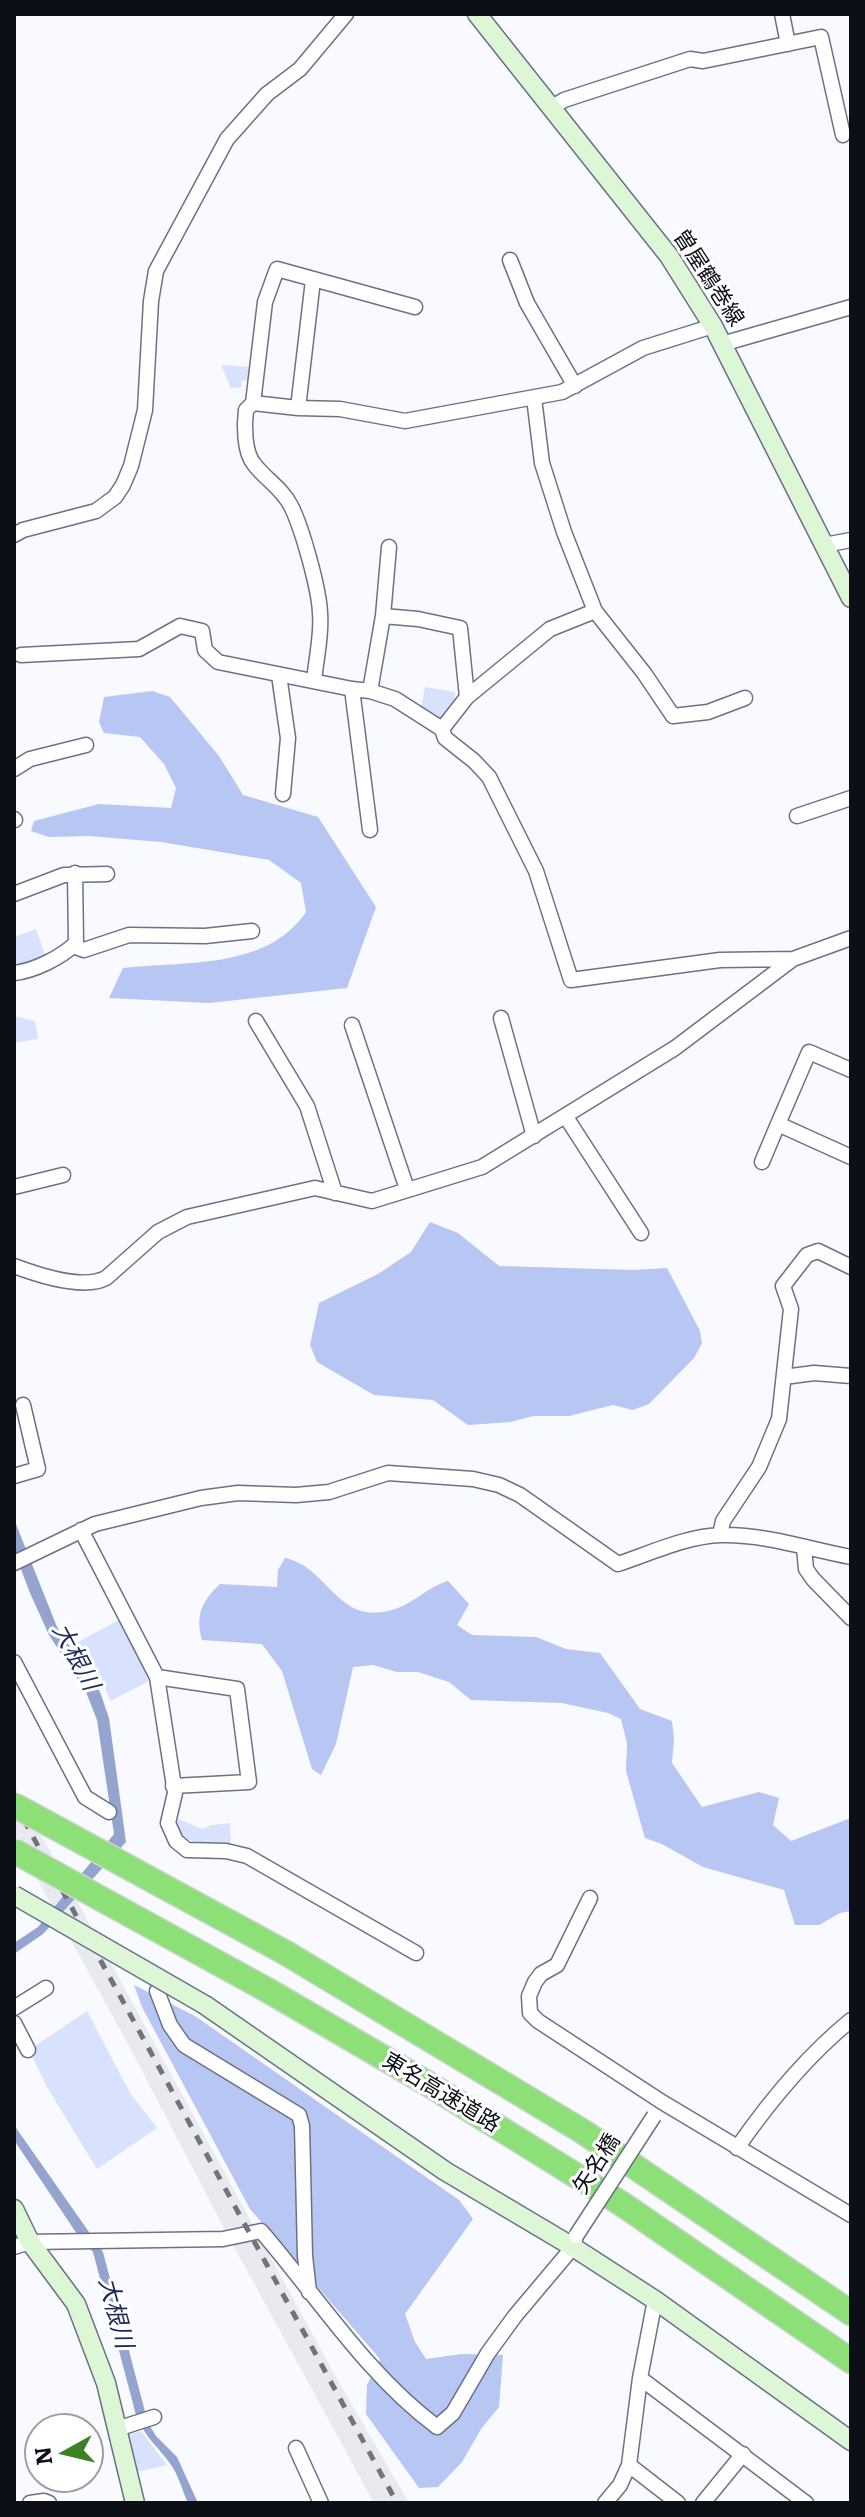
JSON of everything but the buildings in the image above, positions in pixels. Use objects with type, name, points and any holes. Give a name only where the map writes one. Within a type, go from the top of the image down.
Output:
[{"type":"highway","name":"東名高速道路","points":[[14,1805],[286,1953],[582,2131],[851,2313]]},
{"type":"highway","name":"東名高速道路","points":[[14,1851],[269,1991],[425,2082],[622,2204],[851,2361]]},
{"type":"street","points":[[14,535],[96,511],[115,497],[123,485],[145,410],[151,301],[156,271],[227,139],[267,94],[300,69],[346,14]]},
{"type":"street","name":"曽屋鶴巻線","points":[[477,14],[669,256],[713,326],[851,598]]},
{"type":"street","points":[[782,14],[788,44]]},
{"type":"street","points":[[551,108],[564,100],[690,59],[703,61],[821,37],[843,135]]},
{"type":"street","points":[[510,260],[527,303],[575,386]]},
{"type":"street","points":[[314,681],[321,613],[304,543],[290,504],[253,463],[248,448],[246,410],[253,403],[265,302],[277,269],[415,307]]},
{"type":"street","points":[[298,408],[313,280]]},
{"type":"street","points":[[722,344],[851,307]]},
{"type":"street","points":[[253,403],[340,409],[405,421],[534,398],[575,386],[609,364],[643,348],[713,326]]},
{"type":"street","points":[[534,398],[542,463],[564,532],[595,611],[673,716],[708,712],[745,698]]},
{"type":"street","points":[[824,545],[851,540]]},
{"type":"street","points":[[370,691],[383,616],[389,547]]},
{"type":"street","points":[[442,729],[467,697],[550,629],[595,611]]},
{"type":"street","points":[[383,616],[418,619],[460,628],[467,697]]},
{"type":"street","points":[[21,655],[139,649],[180,626],[202,631],[205,650],[218,662],[370,691],[395,699],[442,729],[445,738],[489,777],[536,871],[571,980],[720,960],[793,959]]},
{"type":"street","points":[[279,675],[288,738],[283,794]]},
{"type":"street","points":[[352,689],[370,830]]},
{"type":"street","points":[[14,769],[30,759],[86,745]]},
{"type":"street","points":[[797,816],[851,798]]},
{"type":"street","points":[[14,973],[25,972],[76,943],[75,873]]},
{"type":"street","points":[[14,894],[75,873],[107,874]]},
{"type":"street","points":[[73,946],[84,950],[129,935],[205,936],[252,931]]},
{"type":"street","points":[[14,1266],[32,1273],[86,1284],[98,1282],[158,1232],[187,1217],[315,1188],[372,1201],[482,1167],[675,1048],[793,959],[851,938]]},
{"type":"street","points":[[501,1018],[534,1136]]},
{"type":"street","points":[[256,1021],[307,1106],[335,1193]]},
{"type":"street","points":[[352,1025],[407,1189]]},
{"type":"street","points":[[762,1162],[809,1052],[851,1070]]},
{"type":"street","points":[[566,1117],[641,1233]]},
{"type":"street","points":[[778,1124],[851,1157]]},
{"type":"street","points":[[14,1187],[63,1175]]},
{"type":"street","points":[[720,1535],[723,1521],[759,1467],[779,1419],[791,1309],[783,1286],[807,1255],[818,1251],[851,1267]]},
{"type":"street","points":[[784,1377],[814,1373],[851,1376]]},
{"type":"street","points":[[14,1476],[38,1469],[23,1405]]},
{"type":"street","points":[[15,1562],[95,1524],[201,1498],[238,1493],[296,1495],[329,1492],[388,1473],[473,1479],[499,1485],[520,1495],[618,1564],[685,1541],[720,1535],[766,1537],[851,1557]]},
{"type":"street","points":[[81,1530],[157,1677],[175,1793],[168,1823],[176,1841],[187,1850],[226,1851],[247,1856],[416,1953]]},
{"type":"street","points":[[804,1548],[806,1569],[851,1618]]},
{"type":"street","points":[[14,1662],[85,1797],[109,1812]]},
{"type":"street","points":[[157,1677],[237,1689],[249,1782],[173,1786]]},
{"type":"street","points":[[14,1895],[205,2005],[445,2171],[575,2241],[851,2441]]},
{"type":"street","points":[[590,1898],[557,1965],[541,1974],[535,1982],[529,1996],[530,2013],[662,2102],[851,2215]]},
{"type":"street","points":[[14,2008],[46,1988]]},
{"type":"street","points":[[157,1991],[170,2025],[184,2045],[299,2115],[309,2293]]},
{"type":"street","points":[[737,2148],[827,2039],[851,2020]]},
{"type":"street","points":[[14,2023],[28,2050]]},
{"type":"street","name":"矢名橋","points":[[309,2293],[354,2346],[419,2413],[437,2427],[453,2413],[488,2353],[575,2241],[662,2102]]},
{"type":"street","points":[[14,2209],[22,2244],[76,2304],[106,2383],[135,2503]]},
{"type":"street","points":[[22,2244],[223,2239],[261,2231],[309,2293]]},
{"type":"street","points":[[605,2503],[620,2485],[629,2465],[640,2378],[655,2300]]},
{"type":"street","points":[[640,2378],[806,2503]]},
{"type":"street","points":[[117,2429],[154,2417]]},
{"type":"street","points":[[296,2448],[321,2503]]},
{"type":"street","points":[[703,2503],[743,2454]]},
{"type":"street","points":[[629,2465],[678,2503]]},
{"type":"street","points":[[30,2503],[49,2503]]},
{"type":"shaded area","points":[[221,365],[251,367],[249,380],[241,381],[242,387],[231,388]]},
{"type":"shaded area","points":[[425,687],[455,692],[454,705],[442,718],[436,719],[421,708]]},
{"type":"shaded area","points":[[152,691],[170,697],[219,756],[243,795],[318,817],[376,907],[347,988],[209,1003],[109,998],[123,968],[223,959],[247,953],[270,944],[289,931],[306,912],[301,883],[269,860],[161,842],[89,836],[49,837],[31,831],[34,821],[99,804],[171,808],[176,788],[164,764],[140,737],[104,733],[99,722],[104,697]]},
{"type":"shaded area","points":[[36,929],[45,955],[24,965],[14,963],[14,937]]},
{"type":"shaded area","points":[[14,1016],[35,1021],[38,1039],[14,1043]]},
{"type":"shaded area","points":[[430,1222],[458,1233],[499,1266],[667,1268],[700,1331],[702,1343],[694,1358],[649,1404],[633,1410],[613,1405],[569,1416],[533,1416],[511,1422],[468,1425],[433,1400],[374,1395],[317,1362],[310,1345],[319,1303],[378,1274],[411,1252]]},
{"type":"shaded area","points":[[285,1558],[313,1572],[334,1593],[358,1610],[373,1613],[392,1610],[448,1581],[469,1604],[457,1625],[472,1635],[536,1637],[566,1649],[600,1653],[640,1709],[672,1721],[672,1763],[702,1807],[759,1792],[779,1798],[773,1825],[791,1841],[851,1818],[851,1911],[840,1913],[819,1925],[795,1925],[784,1890],[703,1867],[645,1838],[626,1771],[627,1743],[621,1719],[608,1713],[562,1703],[471,1700],[449,1682],[418,1672],[397,1672],[373,1665],[353,1667],[336,1744],[321,1775],[312,1769],[282,1671],[262,1644],[202,1640],[200,1631],[202,1609],[220,1584],[277,1587],[278,1570]]},
{"type":"shaded area","points":[[119,1620],[149,1681],[110,1701],[104,1685],[76,1643]]},
{"type":"shaded area","points":[[14,1785],[333,2372],[409,2503],[374,2503],[14,1837]]},
{"type":"shaded area","points":[[178,1819],[202,1829],[230,1823],[231,1843],[187,1839],[177,1828]]},
{"type":"shaded area","points":[[134,1985],[195,2016],[459,2200],[473,2219],[405,2314],[415,2342],[426,2359],[462,2354],[503,2355],[499,2407],[481,2429],[462,2462],[438,2487],[419,2488],[366,2414],[367,2385],[380,2359],[250,2209],[142,2007]]},
{"type":"shaded area","points":[[87,2011],[130,2093],[157,2128],[97,2169],[47,2087],[29,2050]]},
{"type":"shaded area","points":[[141,2431],[167,2465],[137,2472],[127,2437]]},
{"type":"water","name":"大根川","points":[[14,1519],[57,1627],[100,1692],[109,1718],[126,1842],[43,1934],[14,1954],[14,1943],[38,1927],[114,1834],[97,1720],[86,1692],[49,1635],[30,1593],[14,1551]]},
{"type":"water","name":"大根川","points":[[14,2125],[103,2252],[148,2423],[177,2457],[198,2503],[188,2503],[172,2466],[147,2436],[136,2415],[93,2252],[77,2234],[14,2140]]},
{"type":"railway","points":[[14,1802],[397,2503]]}]
